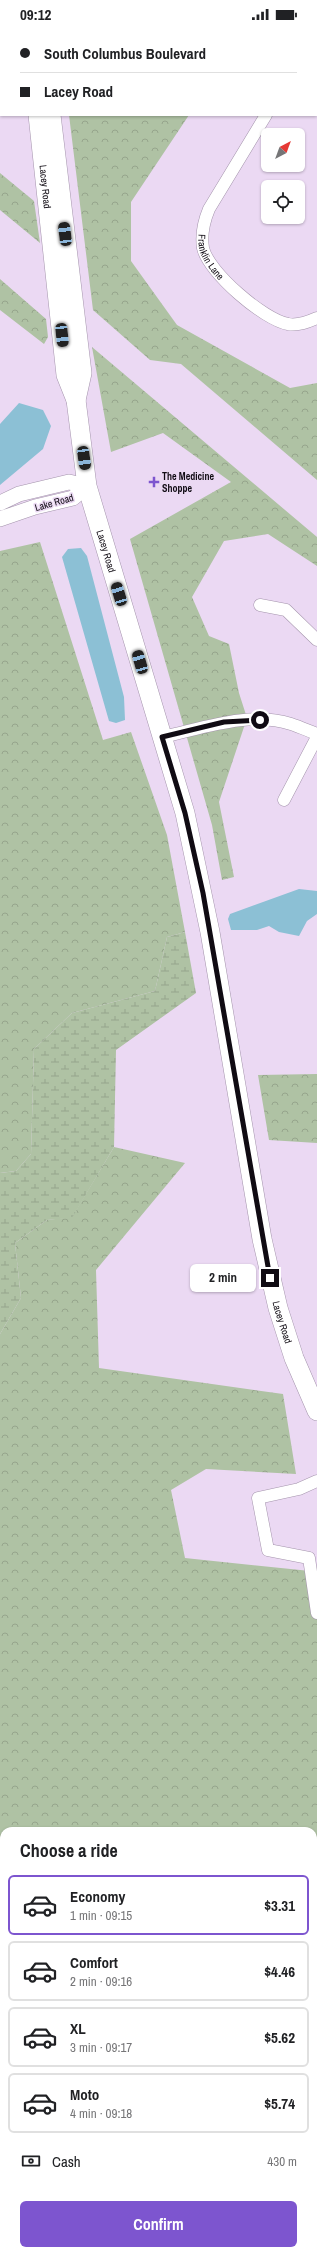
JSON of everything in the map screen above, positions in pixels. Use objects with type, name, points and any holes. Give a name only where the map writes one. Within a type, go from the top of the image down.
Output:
[{"type":"main road","name":"Lacey Road","points":[[38,116],[50,166]]},
{"type":"main road","name":"Lacey Road","points":[[51,116],[50,166],[66,375],[76,400],[87,486],[185,813],[203,893],[267,1263],[283,1326],[317,1411]]},
{"type":"street","name":"Franklin Lane","points":[[265,116],[209,209],[203,224],[203,248],[209,261],[220,276],[260,310],[276,321],[288,324],[304,324],[317,318]]},
{"type":"street","name":"Lake Road","points":[[0,503],[19,494],[69,482],[87,486]]},
{"type":"street","name":"Lake Road","points":[[0,520],[35,507],[73,498],[87,486]]},
{"type":"street","points":[[260,605],[286,610],[317,640]]},
{"type":"street","points":[[162,737],[224,722],[249,720],[291,724],[317,735],[284,800]]},
{"type":"street","points":[[317,1481],[299,1489],[258,1498],[268,1550],[309,1558],[317,1612]]},
{"type":"green space","points":[[69,116],[188,116],[131,202],[131,261],[177,325],[290,388],[317,383],[317,480],[181,364],[150,360],[93,310]]},
{"type":"green space","points":[[0,173],[34,201],[40,243],[0,210]]},
{"type":"green space","points":[[0,279],[46,319],[48,337],[44,344],[0,310]]},
{"type":"green space","points":[[92,347],[317,537],[317,566],[268,534],[224,541],[192,597],[209,636],[229,644],[239,693],[247,718],[219,802],[234,877],[222,880],[212,825],[130,539],[231,482],[163,433],[111,452]]},
{"type":"green space","points":[[40,542],[103,740],[131,732],[167,835],[185,932],[167,937],[155,991],[72,1013],[34,1049],[31,1154],[16,1171],[0,1173],[0,551]]},
{"type":"green space","points":[[185,932],[196,993],[116,1050],[114,1147],[72,1218],[47,1220],[15,1243],[21,1298],[0,1334],[0,1173],[16,1171],[31,1154],[34,1049],[72,1013],[155,991],[167,937]]},
{"type":"green space","points":[[317,1074],[317,1143],[269,1140],[258,1075]]},
{"type":"green space","points":[[114,1147],[185,1163],[96,1270],[99,1368],[283,1394],[296,1474],[206,1469],[171,1490],[185,1558],[310,1571],[317,1569],[317,1827],[0,1827],[0,1334],[21,1298],[15,1243],[47,1220],[72,1217]]},
{"type":"water","points":[[19,403],[43,410],[51,426],[43,449],[0,485],[0,424]]},
{"type":"water","points":[[81,548],[87,556],[124,697],[125,720],[116,723],[109,721],[62,557],[68,549]]},
{"type":"water","points":[[299,889],[317,891],[317,914],[307,921],[299,936],[279,932],[269,926],[257,930],[231,930],[228,919],[230,914]]},
{"type":"place","name":"The Medicine Shoppe","points":[[154,482]]},
{"type":"route","points":[[260,720],[224,722],[201,729],[162,737],[185,813],[203,893],[270,1278]]}]
